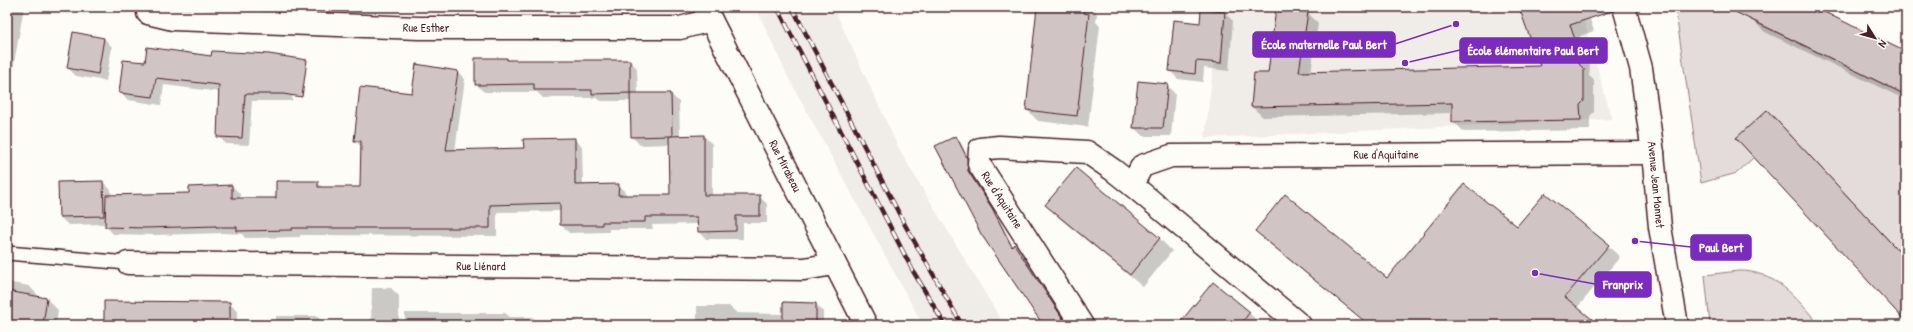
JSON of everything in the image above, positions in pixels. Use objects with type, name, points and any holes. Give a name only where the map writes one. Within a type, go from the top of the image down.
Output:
[{"type":"street","name":"Rue Esther","points":[[148,7],[148,13],[173,19],[419,28],[680,28],[708,14]]},
{"type":"street","name":"Avenue Jean Monnet","points":[[1624,7],[1641,68],[1653,153],[1660,227],[1677,325]]},
{"type":"street","name":"Avenue Jean Monnet","points":[[1639,7],[1642,24],[1641,68]]},
{"type":"street","name":"Rue Mirabeau","points":[[708,14],[866,325]]},
{"type":"street","name":"Rue d'Aquitaine","points":[[1082,325],[979,164],[980,149],[999,147],[1087,152],[1132,185],[1300,325]]},
{"type":"street","name":"Rue d'Aquitaine","points":[[1132,185],[1142,166],[1171,156],[1653,153]]},
{"type":"street","name":"Rue Liénard","points":[[128,263],[804,269],[834,264]]},
{"type":"lane","points":[[7,253],[128,263]]},
{"type":"shaded area","points":[[756,7],[833,7],[900,151],[1004,325],[923,325],[786,73]]},
{"type":"shaded area","points":[[1220,7],[1580,7],[1612,119],[1205,138]]},
{"type":"shaded area","points":[[1675,7],[1758,7],[1751,20],[1906,95],[1906,259],[1767,110],[1737,138],[1754,157],[1737,173],[1701,183]]},
{"type":"shaded area","points":[[1738,271],[1763,275],[1774,281],[1793,296],[1819,325],[1710,325],[1705,275]]},
{"type":"building","points":[[1037,7],[1085,7],[1084,13],[1089,14],[1077,116],[1026,110]]},
{"type":"building","points":[[1519,7],[1612,7],[1612,11],[1570,25],[1580,54],[1579,64],[1584,69],[1584,101],[1580,105],[1581,120],[1452,122],[1452,103],[1251,107],[1254,73],[1268,73],[1276,8],[1308,12],[1299,72],[1540,66]]},
{"type":"building","points":[[1725,7],[1814,7],[1906,52],[1906,95]]},
{"type":"building","points":[[1201,10],[1225,12],[1221,63],[1196,61],[1195,74],[1169,71],[1174,20],[1200,23]]},
{"type":"building","points":[[73,32],[104,38],[98,74],[67,68]]},
{"type":"building","points":[[147,47],[211,56],[212,51],[269,54],[307,60],[302,97],[283,94],[245,94],[242,138],[217,137],[219,85],[156,78],[153,97],[119,93],[123,60],[145,62]]},
{"type":"building","points":[[475,58],[507,58],[507,60],[630,60],[630,93],[592,94],[592,90],[534,90],[534,84],[475,85]]},
{"type":"building","points":[[416,64],[458,71],[446,150],[524,148],[523,139],[575,138],[575,185],[619,184],[618,195],[670,195],[669,136],[704,135],[704,195],[760,195],[760,216],[736,216],[736,231],[698,232],[697,217],[645,217],[645,222],[602,222],[602,225],[560,225],[560,203],[490,205],[490,228],[292,228],[292,230],[237,231],[237,227],[216,226],[146,228],[105,227],[106,195],[189,193],[189,187],[232,185],[232,198],[276,198],[276,181],[318,181],[318,187],[360,187],[361,141],[354,141],[360,87],[412,93]]},
{"type":"building","points":[[1138,81],[1168,84],[1163,128],[1133,128]]},
{"type":"building","points":[[630,93],[671,93],[672,136],[631,137]]},
{"type":"building","points":[[1767,110],[1906,259],[1906,322],[1736,138]]},
{"type":"building","points":[[956,136],[967,158],[968,171],[992,208],[1012,247],[1014,244],[1067,325],[1043,325],[981,234],[935,146]]},
{"type":"building","points":[[1076,168],[1160,238],[1130,275],[1045,205]]},
{"type":"building","points":[[103,181],[104,216],[59,217],[58,182]]},
{"type":"building","points":[[1464,184],[1517,226],[1545,193],[1609,245],[1565,297],[1599,325],[1369,325],[1255,231],[1285,194],[1387,278]]},
{"type":"building","points":[[1213,282],[1250,312],[1240,325],[1178,325]]},
{"type":"building","points":[[7,291],[47,298],[43,325],[7,325]]},
{"type":"building","points":[[104,301],[230,302],[230,325],[104,325]]},
{"type":"building","points":[[783,302],[816,303],[816,325],[783,325]]},
{"type":"railway","points":[[777,7],[913,271],[945,325]]},
{"type":"railway","points":[[792,7],[905,225],[962,325]]},
{"type":"place","name":"École maternelle Paul Bert","points":[[1456,24]]},
{"type":"place","name":"École élémentaire Paul Bert","points":[[1405,63]]},
{"type":"place","name":"Paul Bert","points":[[1635,241]]},
{"type":"place","name":"Franprix","points":[[1535,273]]}]
